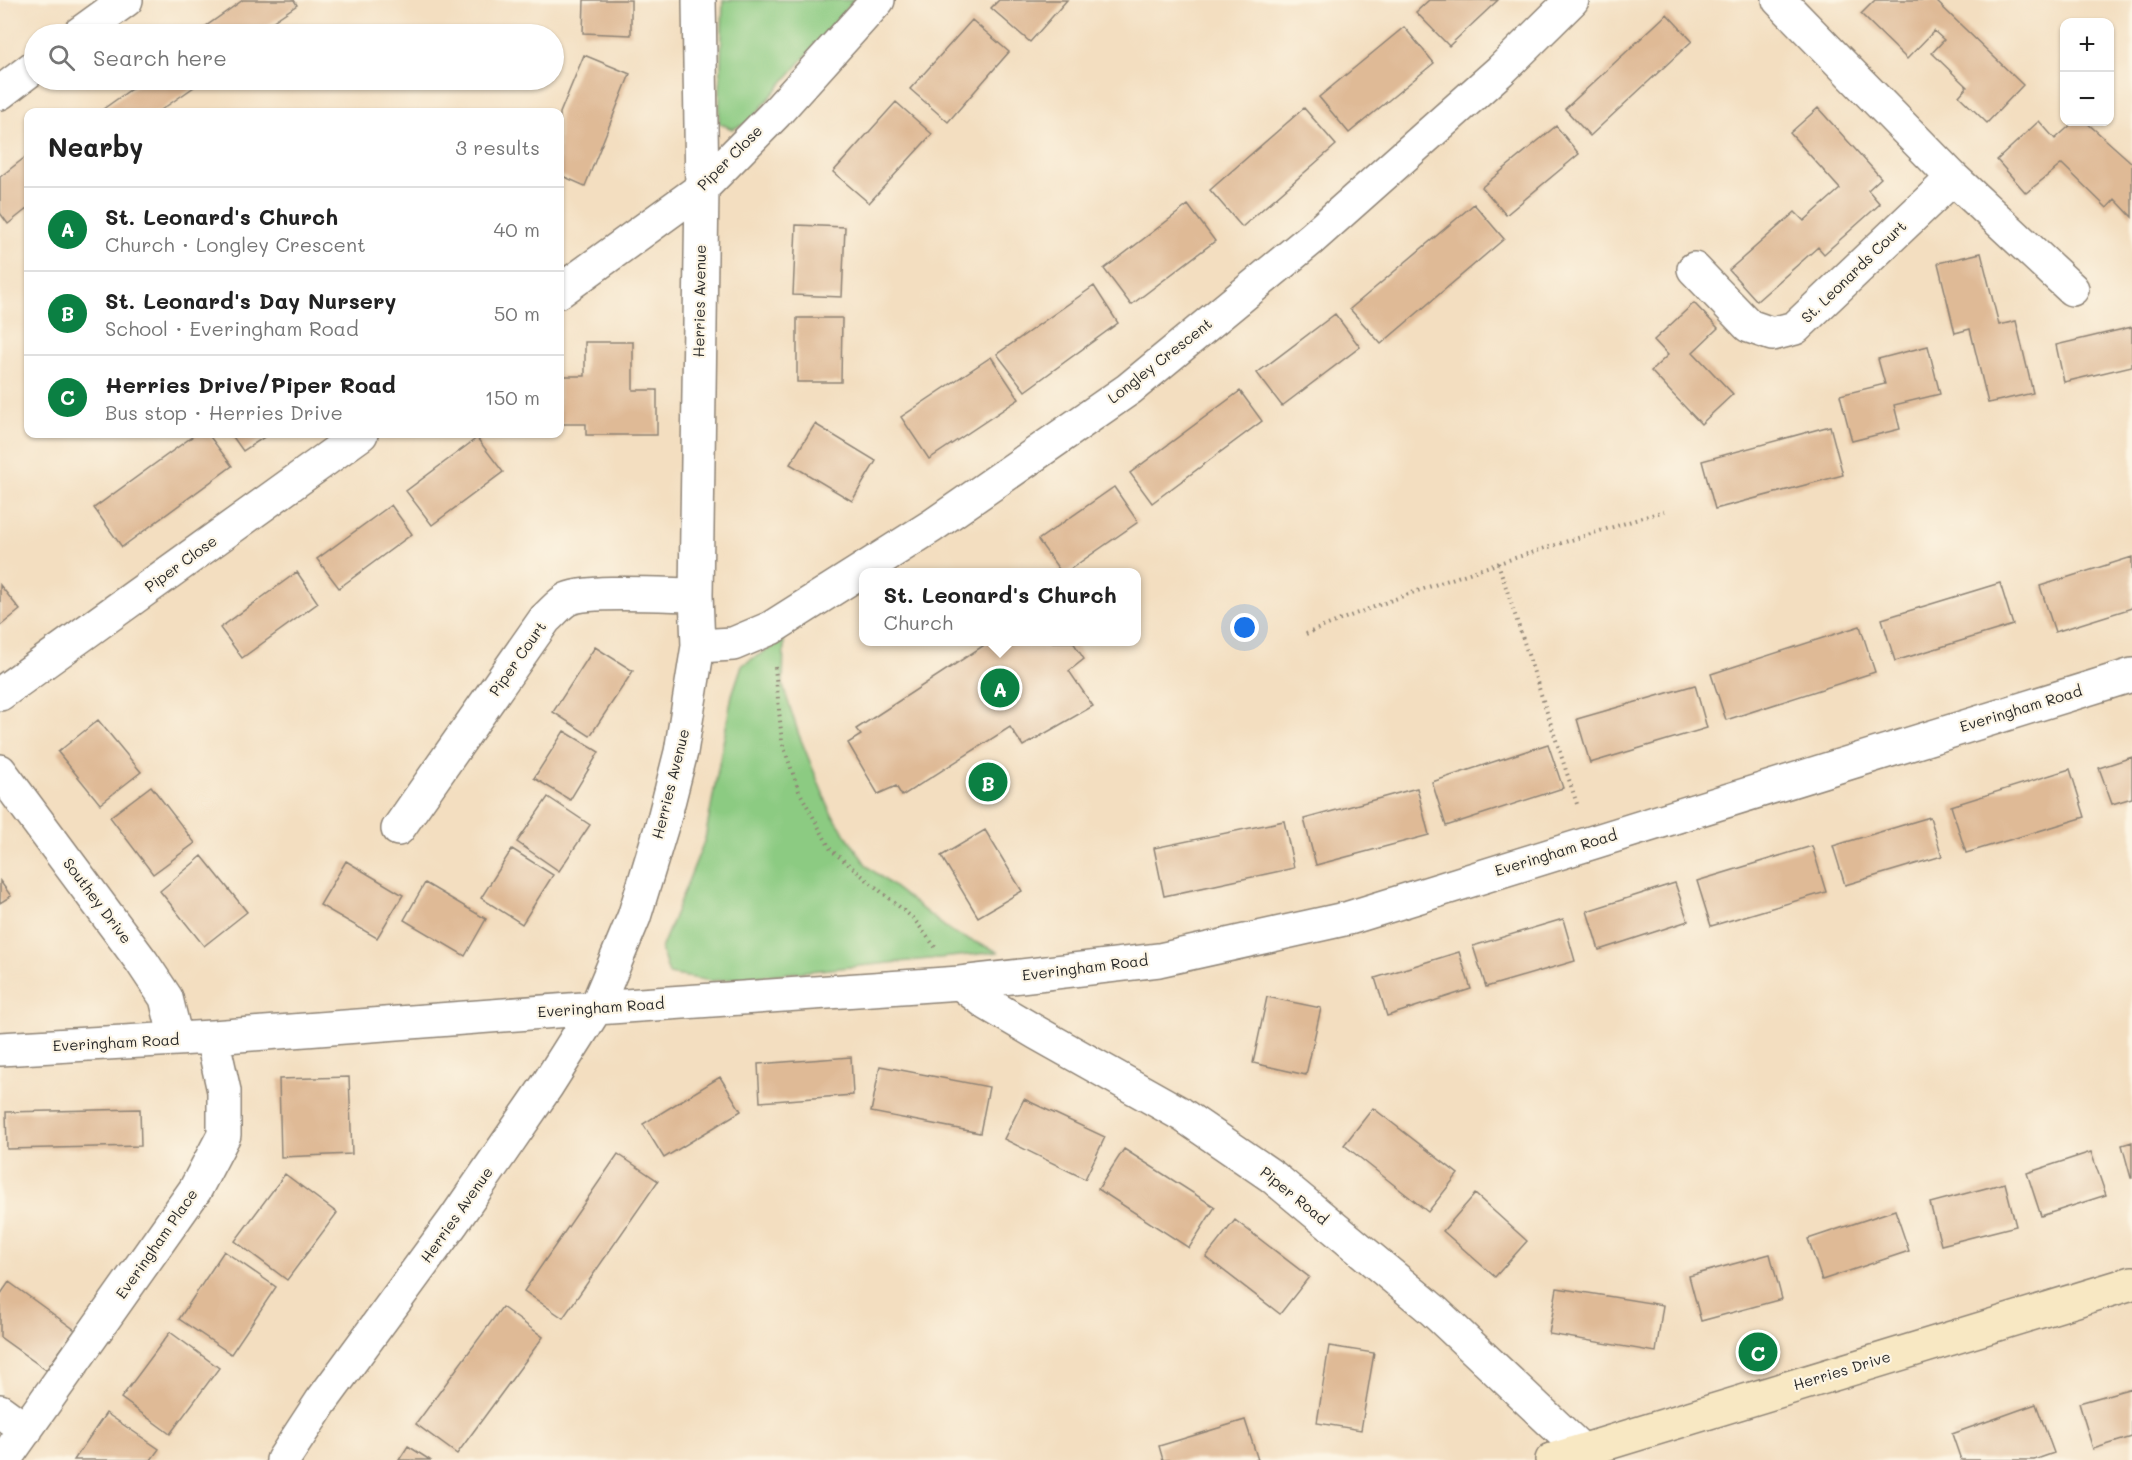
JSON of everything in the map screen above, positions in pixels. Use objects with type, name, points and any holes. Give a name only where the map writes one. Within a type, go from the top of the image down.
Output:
[{"type":"street","points":[[93,24],[126,0]]},
{"type":"street","name":"Herries Avenue","points":[[283,1460],[321,1402],[453,1222],[546,1087],[596,1008],[634,917],[664,819],[681,752],[698,646],[696,595],[702,188],[699,0]]},
{"type":"street","name":"Piper Close","points":[[564,288],[702,188],[776,113],[878,0]]},
{"type":"street","name":"Longley Crescent","points":[[866,568],[932,526],[1129,388],[1311,239],[1500,71],[1572,0]]},
{"type":"street","points":[[1779,0],[1953,178],[2072,289]]},
{"type":"street","points":[[0,93],[24,75]]},
{"type":"street","name":"St. Leonards Court","points":[[1694,269],[1749,326],[1772,334],[1795,328],[1953,178]]},
{"type":"street","name":"Piper Close","points":[[0,694],[355,438]]},
{"type":"street","name":"Longley Crescent","points":[[698,646],[733,644],[771,628],[859,572]]},
{"type":"street","name":"Piper Court","points":[[398,829],[545,620],[567,599],[593,595],[696,595]]},
{"type":"street","name":"Everingham Road","points":[[0,1049],[212,1037],[960,983],[1159,960],[1338,920],[2132,675]]},
{"type":"street","name":"Southey Drive","points":[[0,771],[135,952],[166,998],[177,1039]]},
{"type":"street","name":"Piper Road","points":[[960,983],[988,1004],[1036,1033],[1180,1114],[1272,1177],[1433,1310],[1575,1457]]},
{"type":"street","name":"Everingham Place","points":[[4,1460],[195,1190],[225,1135],[225,1091],[212,1037]]},
{"type":"street","name":"Herries Drive","points":[[1575,1457],[2132,1283]]},
{"type":"street","points":[[0,1411],[26,1430]]},
{"type":"path","points":[[1306,634],[1352,614],[1498,563],[1664,511]]},
{"type":"path","points":[[1498,563],[1589,843]]},
{"type":"path","points":[[771,628],[782,742],[798,791],[831,850],[914,919],[960,983]]},
{"type":"green space","points":[[723,0],[854,0],[748,123],[732,129],[719,123]]},
{"type":"green space","points":[[784,640],[783,686],[799,735],[831,813],[867,866],[953,933],[999,952],[711,981],[669,974],[661,949],[705,839],[732,695],[742,665]]},
{"type":"building","points":[[243,0],[294,0],[297,5],[269,24],[209,24]]},
{"type":"building","points":[[584,0],[631,0],[631,35],[583,33]]},
{"type":"building","points":[[999,0],[1067,0],[1030,42],[991,8]]},
{"type":"building","points":[[1429,0],[1498,0],[1449,46],[1416,12]]},
{"type":"building","points":[[1875,0],[1935,0],[2023,85],[1987,123],[1959,96],[1967,87],[1932,53],[1944,40],[1934,31],[1907,59],[1861,14]]},
{"type":"building","points":[[1667,14],[1692,41],[1590,136],[1565,109]]},
{"type":"building","points":[[972,20],[1009,52],[948,122],[910,89]]},
{"type":"building","points":[[1404,27],[1434,63],[1349,133],[1319,97]]},
{"type":"building","points":[[584,55],[630,74],[585,186],[564,177],[564,108],[562,108]]},
{"type":"building","points":[[130,90],[190,90],[164,108],[105,108]]},
{"type":"building","points":[[896,102],[932,134],[869,203],[833,172]]},
{"type":"building","points":[[1304,108],[1336,145],[1242,227],[1210,190]]},
{"type":"building","points":[[1818,108],[1881,178],[1868,190],[1880,204],[1824,254],[1818,247],[1757,301],[1729,270],[1795,212],[1804,221],[1840,189],[1790,133]]},
{"type":"building","points":[[2039,121],[2055,139],[2070,126],[2090,126],[2132,163],[2132,217],[2115,199],[2107,208],[2062,164],[2026,193],[1997,160]]},
{"type":"building","points":[[1556,126],[1579,154],[1506,215],[1482,187]]},
{"type":"building","points":[[24,158],[24,211],[8,224],[0,213],[0,177]]},
{"type":"building","points":[[1474,204],[1504,239],[1381,344],[1350,309]]},
{"type":"building","points":[[1188,205],[1215,241],[1131,305],[1104,269]]},
{"type":"building","points":[[796,225],[845,227],[842,297],[793,295]]},
{"type":"building","points":[[1981,253],[1999,325],[2016,321],[2033,393],[1988,403],[1970,329],[1955,333],[1938,263]]},
{"type":"building","points":[[1094,286],[1118,323],[1025,391],[997,354]]},
{"type":"building","points":[[1694,303],[1718,328],[1693,352],[1733,394],[1701,424],[1651,371],[1668,355],[1654,340]]},
{"type":"building","points":[[1335,314],[1360,347],[1282,406],[1257,373]]},
{"type":"building","points":[[797,318],[842,318],[841,382],[797,382]]},
{"type":"building","points":[[2132,327],[2132,366],[2064,382],[2056,345]]},
{"type":"building","points":[[585,342],[633,342],[633,390],[657,390],[657,435],[586,435],[586,424],[564,424],[564,376],[585,376]]},
{"type":"building","points":[[1928,346],[1940,394],[1894,405],[1900,429],[1852,441],[1840,395],[1885,384],[1878,359]]},
{"type":"building","points":[[991,357],[1019,399],[929,459],[901,417]]},
{"type":"building","points":[[1240,391],[1262,421],[1152,503],[1130,473]]},
{"type":"building","points":[[815,424],[876,461],[852,501],[790,464]]},
{"type":"building","points":[[1830,426],[1843,475],[1715,509],[1702,461]]},
{"type":"building","points":[[190,438],[211,438],[232,466],[122,547],[94,508]]},
{"type":"building","points":[[234,438],[263,438],[243,451]]},
{"type":"building","points":[[477,438],[503,472],[432,525],[406,491]]},
{"type":"building","points":[[1114,487],[1138,522],[1072,568],[1058,568],[1038,540]]},
{"type":"building","points":[[391,505],[412,534],[339,588],[317,559]]},
{"type":"building","points":[[2132,557],[2132,608],[2055,632],[2040,586]]},
{"type":"building","points":[[297,572],[318,603],[242,658],[220,628]]},
{"type":"building","points":[[2000,583],[2013,625],[1895,661],[1882,619]]},
{"type":"building","points":[[0,585],[20,610],[0,626]]},
{"type":"building","points":[[1860,626],[1875,672],[1726,720],[1711,674]]},
{"type":"building","points":[[983,646],[1076,646],[1084,659],[1069,671],[1093,706],[1023,746],[1010,727],[902,796],[896,786],[878,794],[848,743],[861,735],[856,729]]},
{"type":"building","points":[[595,647],[633,671],[590,736],[553,712]]},
{"type":"building","points":[[1695,685],[1707,728],[1590,763],[1577,719]]},
{"type":"building","points":[[98,720],[141,772],[100,804],[58,752]]},
{"type":"building","points":[[564,731],[599,752],[570,800],[534,778]]},
{"type":"building","points":[[1548,744],[1563,788],[1446,826],[1432,782]]},
{"type":"building","points":[[2132,757],[2132,798],[2112,804],[2099,768]]},
{"type":"building","points":[[2070,769],[2085,817],[1966,853],[1951,806]]},
{"type":"building","points":[[151,786],[195,843],[153,874],[110,817]]},
{"type":"building","points":[[1417,788],[1429,835],[1316,865],[1304,819]]},
{"type":"building","points":[[548,797],[590,825],[559,871],[517,842]]},
{"type":"building","points":[[1930,817],[1942,856],[1845,885],[1833,846]]},
{"type":"building","points":[[1284,821],[1294,868],[1164,896],[1154,848]]},
{"type":"building","points":[[985,830],[1022,891],[978,917],[941,856]]},
{"type":"building","points":[[1812,846],[1826,892],[1711,926],[1697,881]]},
{"type":"building","points":[[512,849],[553,875],[522,924],[481,898]]},
{"type":"building","points":[[202,856],[247,912],[204,946],[160,891]]},
{"type":"building","points":[[346,861],[403,895],[377,938],[320,905]]},
{"type":"building","points":[[0,881],[11,896],[0,903]]},
{"type":"building","points":[[425,883],[486,919],[465,956],[404,920]]},
{"type":"building","points":[[1675,883],[1688,921],[1599,950],[1587,911]]},
{"type":"building","points":[[1563,919],[1575,961],[1486,987],[1473,946]]},
{"type":"building","points":[[1459,952],[1471,989],[1387,1016],[1375,978]]},
{"type":"building","points":[[1267,997],[1321,1008],[1306,1075],[1253,1063]]},
{"type":"building","points":[[851,1057],[853,1095],[760,1102],[758,1064]]},
{"type":"building","points":[[880,1066],[989,1087],[980,1133],[871,1112]]},
{"type":"building","points":[[349,1077],[352,1154],[281,1157],[279,1079]]},
{"type":"building","points":[[720,1077],[741,1111],[664,1158],[643,1124]]},
{"type":"building","points":[[1024,1099],[1105,1137],[1085,1179],[1004,1139]]},
{"type":"building","points":[[1373,1108],[1458,1174],[1428,1212],[1344,1145]]},
{"type":"building","points":[[140,1109],[141,1146],[7,1149],[6,1112]]},
{"type":"building","points":[[2132,1142],[2132,1178],[2131,1178],[2122,1145]]},
{"type":"building","points":[[1124,1149],[1215,1207],[1189,1248],[1098,1189]]},
{"type":"building","points":[[2091,1152],[2106,1195],[2041,1216],[2027,1173]]},
{"type":"building","points":[[618,1154],[658,1181],[563,1318],[524,1291]]},
{"type":"building","points":[[285,1174],[337,1213],[287,1280],[235,1241]]},
{"type":"building","points":[[2005,1183],[2016,1226],[1941,1245],[1930,1203]]},
{"type":"building","points":[[1475,1194],[1527,1241],[1495,1277],[1443,1231]]},
{"type":"building","points":[[1895,1210],[1909,1251],[1822,1280],[1808,1239]]},
{"type":"building","points":[[1235,1220],[1309,1277],[1280,1314],[1206,1257]]},
{"type":"building","points":[[224,1251],[276,1287],[231,1354],[179,1319]]},
{"type":"building","points":[[1770,1254],[1782,1299],[1701,1321],[1689,1276]]},
{"type":"building","points":[[9,1282],[75,1330],[46,1370],[0,1337],[0,1295]]},
{"type":"building","points":[[1557,1288],[1663,1305],[1656,1352],[1549,1334]]},
{"type":"building","points":[[502,1307],[543,1337],[457,1454],[416,1424]]},
{"type":"building","points":[[170,1332],[219,1368],[170,1434],[121,1398]]},
{"type":"building","points":[[1329,1346],[1374,1353],[1361,1430],[1317,1423]]},
{"type":"building","points":[[2132,1388],[2132,1437],[2093,1449],[2079,1403]]},
{"type":"building","points":[[2036,1404],[2054,1453],[2034,1460],[1961,1460],[1952,1434]]},
{"type":"building","points":[[106,1413],[159,1449],[151,1460],[74,1460]]},
{"type":"building","points":[[1245,1420],[1258,1460],[1163,1460],[1159,1446]]},
{"type":"building","points":[[408,1446],[430,1460],[399,1460]]},
{"type":"place","name":"St. Leonard's Church","points":[[1000,688]]},
{"type":"place","name":"St. Leonard's Day Nursery","points":[[988,782]]},
{"type":"place","name":"Herries Drive/Piper Road","points":[[1758,1352]]}]
